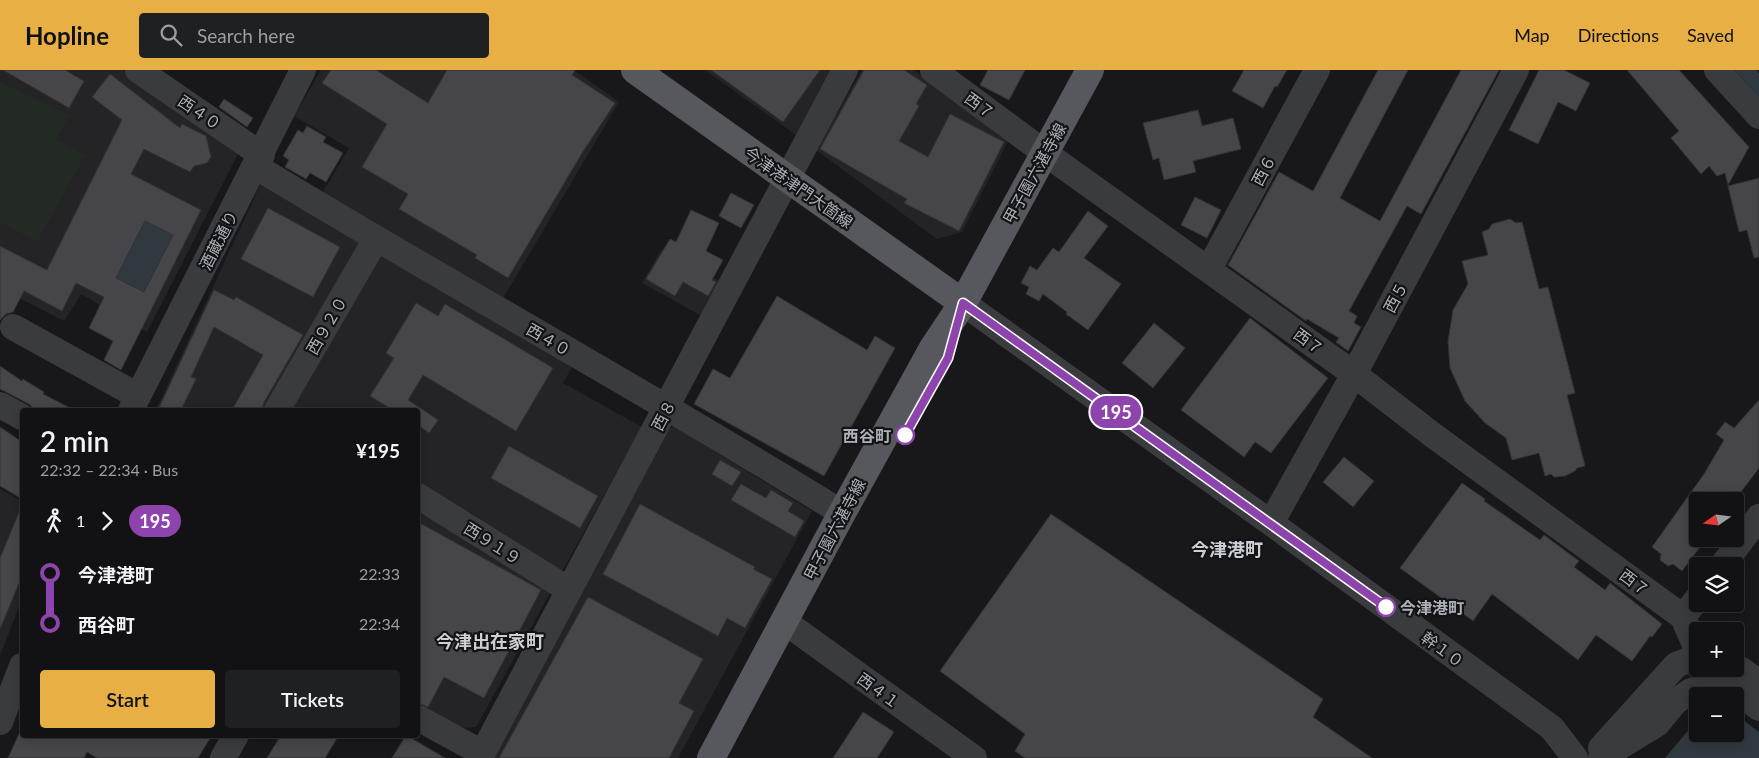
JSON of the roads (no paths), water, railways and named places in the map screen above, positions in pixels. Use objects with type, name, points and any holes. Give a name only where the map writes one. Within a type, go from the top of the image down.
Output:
[{"type":"main road","name":"今津港津門大箇線","points":[[635,70],[963,303]]},
{"type":"main road","name":"甲子園六湛寺線","points":[[728,758],[842,513],[933,348],[963,303],[1090,70]]},
{"type":"main road","name":"甲子園六湛寺線","points":[[711,758],[948,358],[963,303]]},
{"type":"street","name":"西４０","points":[[138,70],[259,160],[376,239],[668,407],[842,513]]},
{"type":"street","name":"酒蔵通り","points":[[135,403],[303,70]]},
{"type":"street","name":"西８","points":[[481,756],[668,407],[845,70]]},
{"type":"street","name":"西７","points":[[933,70],[1045,153],[1354,374],[1434,436],[1689,607]]},
{"type":"street","name":"西６","points":[[1209,269],[1316,70]]},
{"type":"street","name":"西５","points":[[1271,523],[1354,374],[1516,70]]},
{"type":"street","points":[[1717,70],[1759,116]]},
{"type":"street","name":"西９２０","points":[[279,408],[376,239]]},
{"type":"street","name":"幹１０","points":[[963,303],[1271,523],[1552,728],[1575,758]]},
{"type":"street","points":[[13,328],[135,403]]},
{"type":"street","points":[[0,405],[20,416]]},
{"type":"street","name":"西９１９","points":[[420,497],[569,590]]},
{"type":"street","points":[[1729,557],[1759,517]]},
{"type":"street","name":"西４１","points":[[790,626],[974,758]]},
{"type":"street","points":[[1592,758],[1676,665],[1689,660]]},
{"type":"street","points":[[0,722],[20,671]]},
{"type":"street","points":[[1744,672],[1759,683]]},
{"type":"street","points":[[1601,758],[1657,724],[1675,702],[1691,691],[1710,686],[1745,697],[1759,708]]},
{"type":"street","points":[[420,719],[481,756]]},
{"type":"street","points":[[223,758],[234,738]]},
{"type":"place","name":"西谷町","points":[[905,435]]},
{"type":"place","name":"今津港町","points":[[1386,607]]},
{"type":"district","name":"今津港町","points":[[1227,549]]},
{"type":"district","name":"今津出在家町","points":[[490,641]]}]
